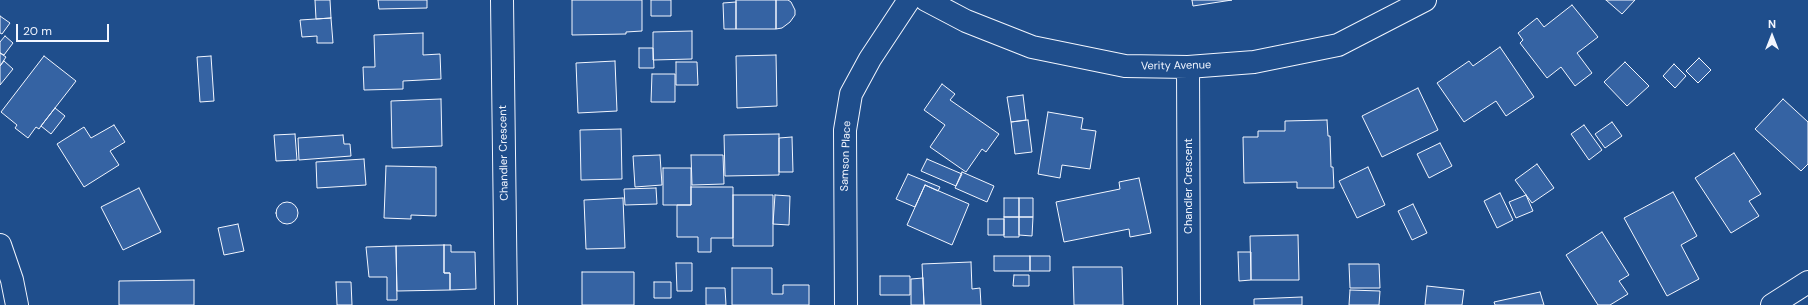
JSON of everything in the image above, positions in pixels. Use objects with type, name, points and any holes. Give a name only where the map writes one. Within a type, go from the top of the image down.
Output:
[{"type":"street","name":"Chandler Crescent","points":[[502,0],[506,305]]},
{"type":"street","name":"Samson Place","points":[[846,305],[845,130],[851,94],[870,59],[909,0]]},
{"type":"street","name":"Verity Avenue","points":[[926,0],[966,21],[1032,47],[1125,66],[1188,67],[1254,62],[1338,45],[1425,0]]},
{"type":"street","name":"Chandler Crescent","points":[[1188,67],[1189,305]]},
{"type":"street","points":[[0,245],[12,280],[18,305]]},
{"type":"street","points":[[1772,305],[1808,282]]},
{"type":"building","points":[[315,0],[330,0],[331,18],[316,19]]},
{"type":"building","points":[[378,0],[427,0],[427,8],[379,9]]},
{"type":"building","points":[[572,0],[642,0],[642,31],[626,32],[626,34],[572,35]]},
{"type":"building","points":[[651,0],[671,0],[671,16],[651,16]]},
{"type":"building","points":[[736,0],[776,0],[776,29],[736,29]]},
{"type":"building","points":[[776,0],[788,0],[791,2],[795,10],[795,15],[790,22],[782,28],[776,29]]},
{"type":"building","points":[[1192,0],[1232,0],[1193,6]]},
{"type":"building","points":[[1606,0],[1635,0],[1622,14]]},
{"type":"building","points":[[736,2],[736,29],[724,29],[723,3]]},
{"type":"building","points":[[1572,5],[1598,37],[1577,53],[1592,73],[1575,86],[1561,67],[1547,78],[1520,43],[1523,40],[1518,33],[1537,18],[1544,27]]},
{"type":"building","points":[[0,16],[10,23],[2,34],[0,33]]},
{"type":"building","points":[[331,18],[333,43],[317,43],[317,36],[302,37],[300,20]]},
{"type":"building","points":[[692,31],[692,59],[653,60],[653,32]]},
{"type":"building","points":[[423,33],[423,55],[440,54],[441,79],[403,81],[403,89],[364,90],[363,67],[375,67],[374,35]]},
{"type":"building","points":[[5,36],[13,43],[4,55],[0,53],[0,42]]},
{"type":"building","points":[[1500,47],[1534,97],[1506,116],[1496,101],[1464,122],[1437,83],[1469,61],[1473,66]]},
{"type":"building","points":[[639,48],[653,48],[654,68],[639,68]]},
{"type":"building","points":[[0,53],[6,57],[0,66]]},
{"type":"building","points":[[776,55],[777,106],[737,108],[736,56]]},
{"type":"building","points":[[44,56],[76,81],[39,129],[36,127],[28,138],[15,128],[17,125],[1,112]]},
{"type":"building","points":[[211,56],[214,101],[200,102],[197,57]]},
{"type":"building","points":[[1699,58],[1711,70],[1698,83],[1686,71]]},
{"type":"building","points":[[4,61],[13,69],[0,85],[0,66]]},
{"type":"building","points":[[615,61],[617,111],[578,113],[576,63]]},
{"type":"building","points":[[676,62],[697,62],[698,85],[676,85]]},
{"type":"building","points":[[1625,62],[1649,86],[1627,106],[1604,82]]},
{"type":"building","points":[[1674,64],[1686,76],[1675,88],[1663,76]]},
{"type":"building","points":[[652,74],[675,74],[675,102],[651,102]]},
{"type":"building","points":[[942,84],[955,94],[950,100],[999,134],[986,152],[982,149],[966,172],[930,147],[945,125],[924,110]]},
{"type":"building","points":[[1418,88],[1438,130],[1382,157],[1362,116]]},
{"type":"building","points":[[1023,95],[1026,120],[1011,122],[1007,97]]},
{"type":"building","points":[[441,99],[442,146],[392,148],[391,101]]},
{"type":"building","points":[[1783,99],[1808,122],[1808,164],[1801,171],[1755,129]]},
{"type":"building","points":[[55,108],[65,116],[51,134],[41,126]]},
{"type":"building","points":[[1048,112],[1083,118],[1081,129],[1096,131],[1090,169],[1062,165],[1060,178],[1038,174]]},
{"type":"building","points":[[1028,120],[1032,152],[1015,154],[1011,122]]},
{"type":"building","points":[[1327,120],[1328,136],[1330,136],[1331,167],[1333,167],[1334,188],[1297,188],[1297,182],[1244,183],[1243,137],[1258,137],[1258,131],[1285,131],[1285,121]]},
{"type":"building","points":[[1612,122],[1622,136],[1605,148],[1595,134]]},
{"type":"building","points":[[114,125],[125,142],[110,151],[119,165],[84,187],[57,144],[84,127],[91,138]]},
{"type":"building","points":[[1584,125],[1602,150],[1589,160],[1571,134]]},
{"type":"building","points":[[621,129],[622,179],[581,180],[580,130]]},
{"type":"building","points":[[295,134],[297,160],[276,161],[274,135]]},
{"type":"building","points":[[779,134],[779,175],[725,176],[724,135]]},
{"type":"building","points":[[343,135],[344,144],[350,144],[351,156],[299,160],[298,138]]},
{"type":"building","points":[[792,137],[793,172],[779,172],[779,138]]},
{"type":"building","points":[[1440,143],[1452,166],[1429,178],[1417,154]]},
{"type":"building","points":[[1734,153],[1761,194],[1749,201],[1759,216],[1731,233],[1695,178]]},
{"type":"building","points":[[660,155],[662,185],[635,187],[633,156]]},
{"type":"building","points":[[691,155],[723,155],[724,184],[692,185]]},
{"type":"building","points":[[364,159],[366,185],[317,188],[316,162]]},
{"type":"building","points":[[927,159],[962,174],[956,186],[921,171]]},
{"type":"building","points":[[1537,164],[1554,188],[1532,203],[1515,180]]},
{"type":"building","points":[[386,166],[436,167],[436,216],[411,215],[411,219],[384,218]]},
{"type":"building","points":[[1368,167],[1385,205],[1357,218],[1339,181]]},
{"type":"building","points":[[663,168],[691,168],[691,205],[663,205]]},
{"type":"building","points":[[962,172],[994,186],[987,202],[955,188]]},
{"type":"building","points":[[908,174],[940,187],[938,191],[925,185],[915,207],[896,199]]},
{"type":"building","points":[[1139,178],[1151,233],[1130,237],[1129,229],[1064,242],[1056,202],[1120,189],[1119,182]]},
{"type":"building","points":[[925,185],[969,204],[952,245],[907,225]]},
{"type":"building","points":[[691,187],[733,187],[733,238],[711,238],[711,252],[698,252],[698,237],[677,237],[677,205],[691,205]]},
{"type":"building","points":[[139,188],[161,232],[123,250],[101,207]]},
{"type":"building","points":[[656,188],[657,204],[625,205],[624,189]]},
{"type":"building","points":[[1673,192],[1697,236],[1681,245],[1699,279],[1667,296],[1624,218]]},
{"type":"building","points":[[1500,193],[1513,220],[1497,228],[1484,201]]},
{"type":"building","points":[[733,195],[773,195],[773,246],[733,246]]},
{"type":"building","points":[[775,195],[790,196],[789,225],[773,224]]},
{"type":"building","points":[[1526,195],[1533,211],[1516,218],[1509,202]]},
{"type":"building","points":[[623,198],[625,248],[586,249],[584,200]]},
{"type":"building","points":[[1004,198],[1019,198],[1019,217],[1004,217]]},
{"type":"building","points":[[1019,198],[1033,198],[1033,217],[1019,217]]},
{"type":"building","points":[[287,202],[295,205],[298,213],[295,221],[287,224],[279,221],[276,213],[279,205]]},
{"type":"building","points":[[1413,204],[1427,233],[1412,240],[1398,211]]},
{"type":"building","points":[[1004,217],[1019,217],[1019,237],[1004,237]]},
{"type":"building","points":[[1019,217],[1033,217],[1032,236],[1019,235]]},
{"type":"building","points":[[988,219],[1004,219],[1004,235],[988,235]]},
{"type":"building","points":[[238,224],[244,251],[224,255],[218,228]]},
{"type":"building","points":[[1602,232],[1629,275],[1619,281],[1628,294],[1610,305],[1598,305],[1566,255]]},
{"type":"building","points":[[1298,235],[1299,280],[1251,280],[1250,236]]},
{"type":"building","points":[[444,245],[444,273],[450,273],[450,290],[397,291],[396,246]]},
{"type":"building","points":[[444,245],[451,245],[451,252],[475,252],[476,289],[450,290],[450,273],[444,273]]},
{"type":"building","points":[[396,246],[397,300],[387,300],[387,277],[369,277],[366,247]]},
{"type":"building","points":[[1238,252],[1251,252],[1251,280],[1239,281]]},
{"type":"building","points":[[994,256],[1030,256],[1030,271],[994,271]]},
{"type":"building","points":[[1030,256],[1050,256],[1050,271],[1030,271]]},
{"type":"building","points":[[971,262],[972,289],[980,288],[981,305],[924,305],[922,264]]},
{"type":"building","points":[[676,263],[692,263],[692,291],[677,291]]},
{"type":"building","points":[[1349,264],[1379,264],[1380,288],[1350,288]]},
{"type":"building","points":[[1073,267],[1122,267],[1123,305],[1074,305]]},
{"type":"building","points":[[732,268],[772,268],[772,294],[783,294],[783,285],[809,285],[809,305],[732,305]]},
{"type":"building","points":[[582,272],[634,272],[634,305],[582,305]]},
{"type":"building","points":[[1014,275],[1029,275],[1029,286],[1013,286]]},
{"type":"building","points":[[880,276],[910,276],[910,295],[880,295]]},
{"type":"building","points":[[923,278],[924,305],[911,305],[911,279]]},
{"type":"building","points":[[194,280],[194,305],[119,305],[119,281]]},
{"type":"building","points":[[336,282],[351,282],[352,305],[337,305]]},
{"type":"building","points":[[654,282],[671,282],[671,298],[654,298]]},
{"type":"building","points":[[1427,286],[1464,290],[1462,305],[1425,305]]},
{"type":"building","points":[[706,288],[725,288],[726,305],[706,305]]},
{"type":"building","points":[[1350,290],[1380,291],[1379,305],[1349,305]]},
{"type":"building","points":[[1540,292],[1544,305],[1495,305],[1494,302]]},
{"type":"building","points":[[1302,297],[1302,305],[1254,305],[1254,299]]}]
